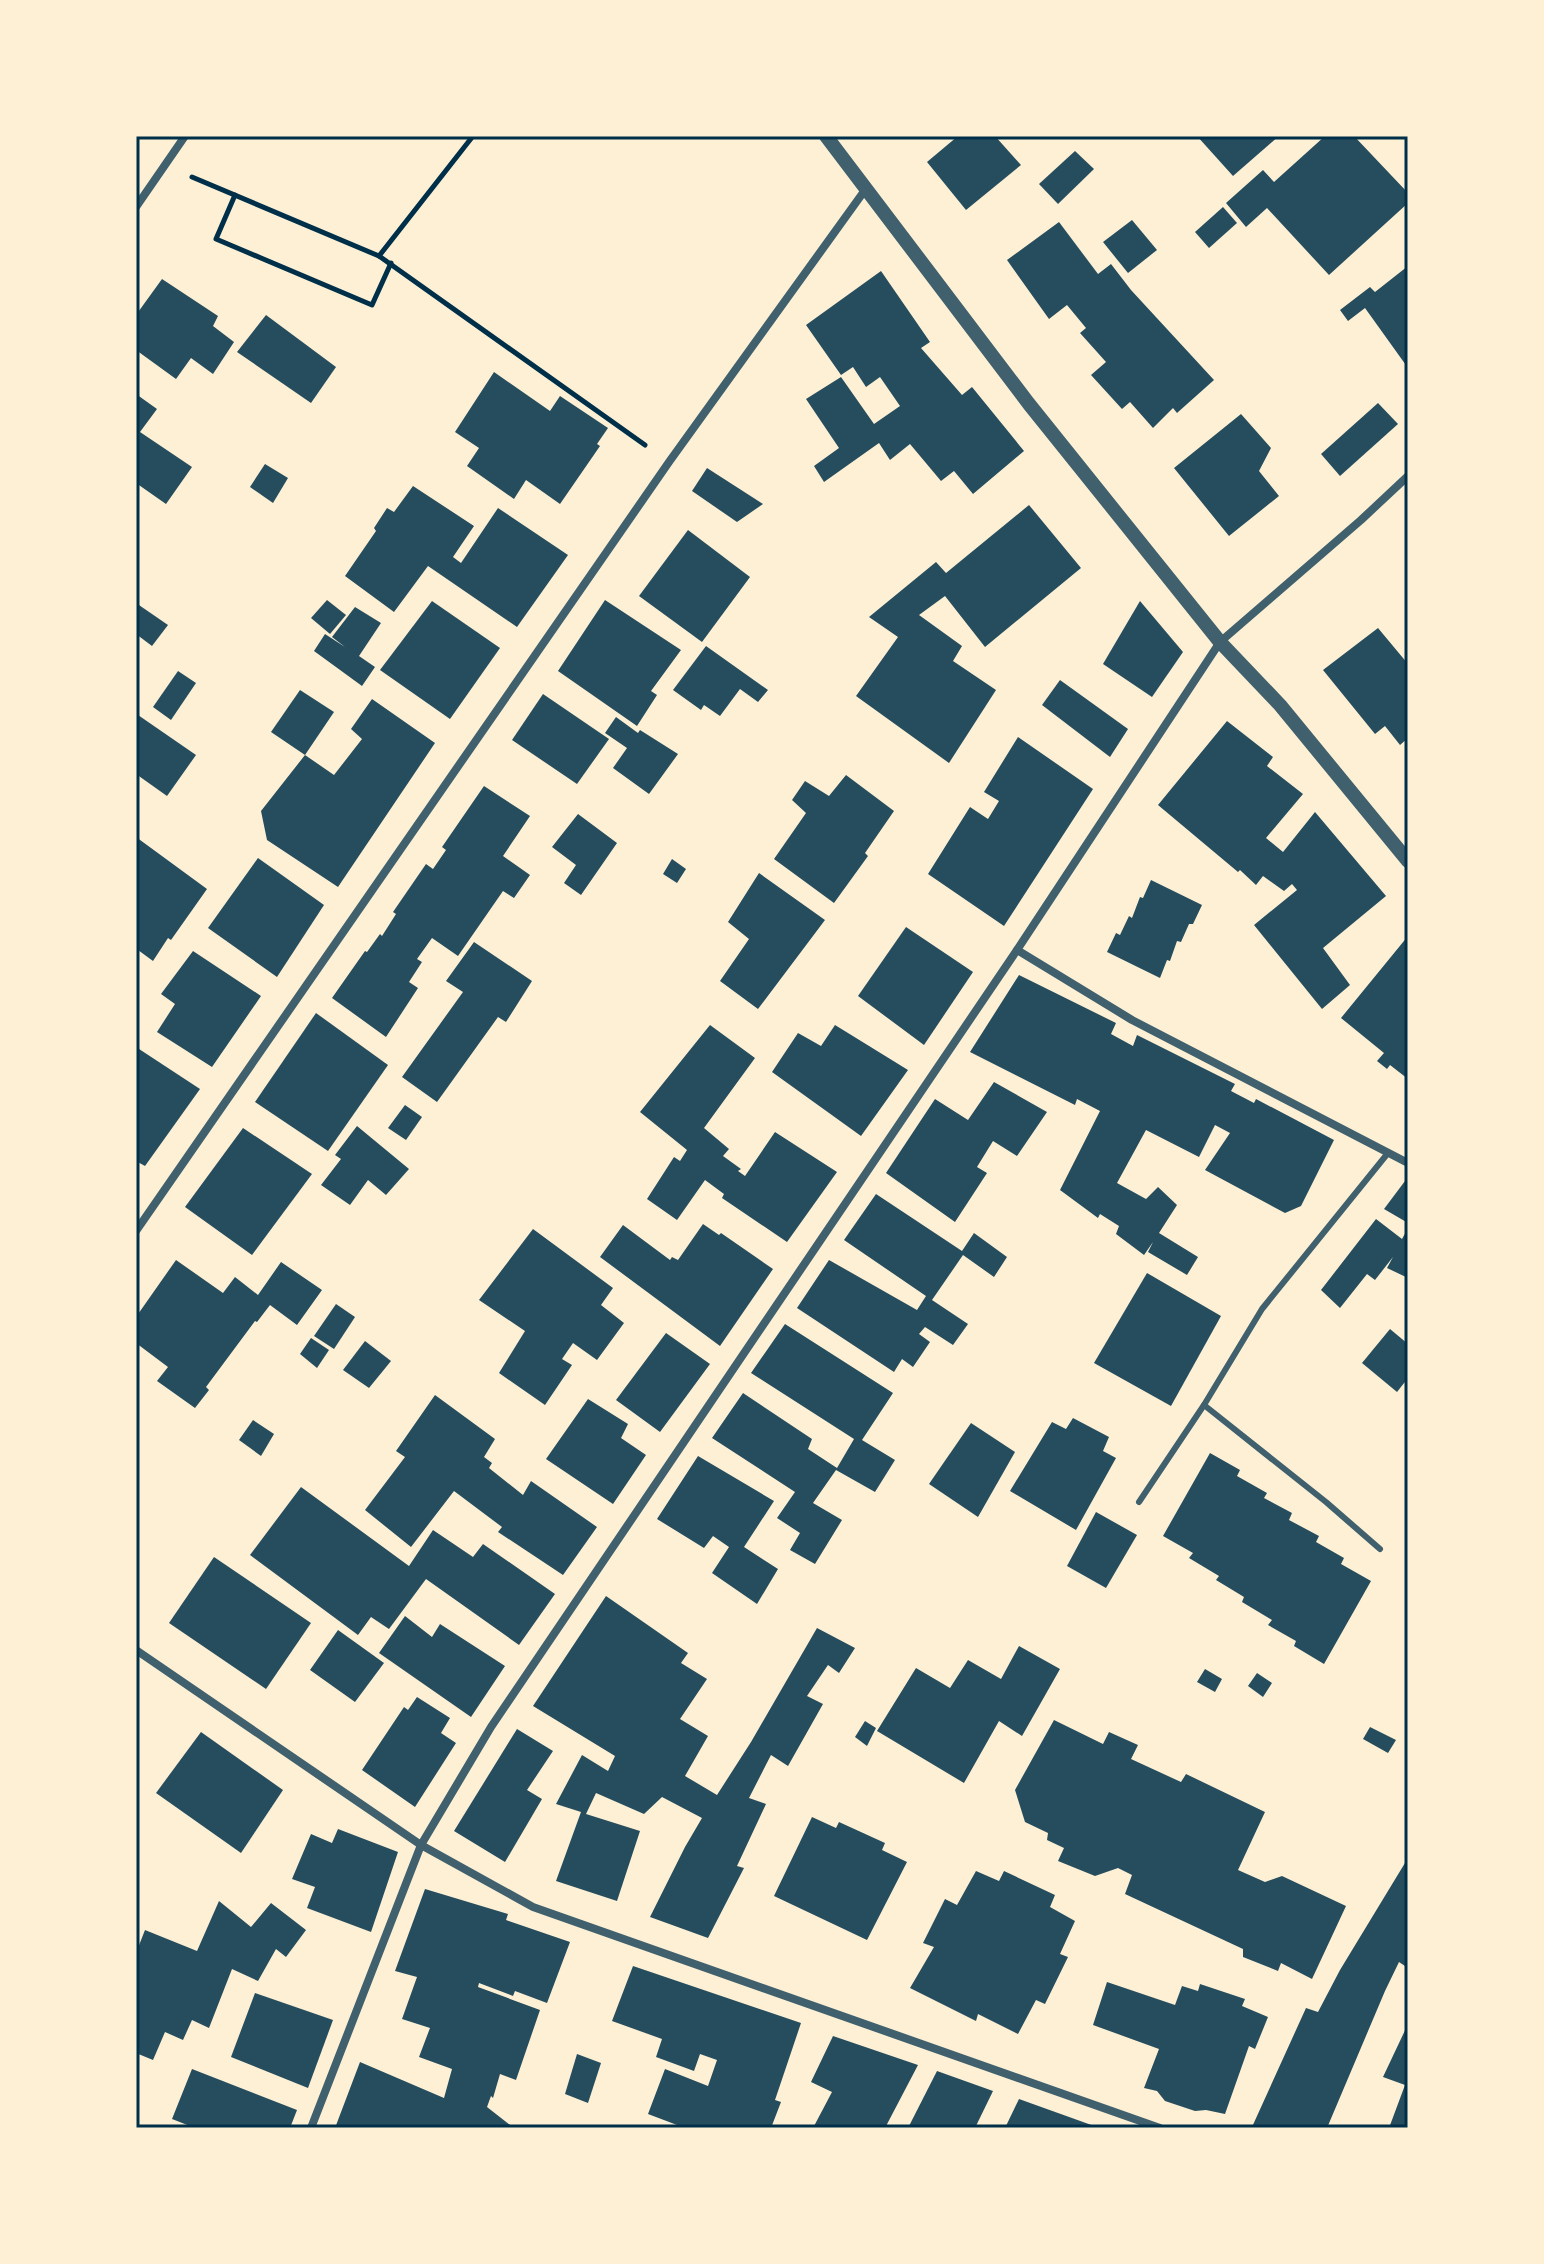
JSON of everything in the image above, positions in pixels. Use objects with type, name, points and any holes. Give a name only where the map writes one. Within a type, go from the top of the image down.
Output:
[{"type":"street","points":[[136,207],[185,136]]},
{"type":"street","points":[[826,136],[1029,404],[1220,642],[1280,705],[1408,861]]},
{"type":"street","points":[[136,1231],[669,462],[865,190]]},
{"type":"street","points":[[311,2128],[421,1845],[491,1727],[1017,950],[1220,642],[1408,476]]},
{"type":"street","points":[[1017,950],[1132,1020],[1408,1163]]},
{"type":"street","points":[[136,1650],[421,1845],[533,1907],[1160,2128]]},
{"type":"lane","points":[[1139,1502],[1204,1405],[1262,1309],[1388,1153]]},
{"type":"lane","points":[[1204,1405],[1380,1549]]},
{"type":"path","points":[[379,256],[473,136]]},
{"type":"path","points":[[165,166],[391,263],[669,462]]},
{"type":"path","points":[[235,195],[216,239],[372,305],[391,263]]},
{"type":"building","points":[[958,136],[995,136],[1021,165],[966,210],[927,162]]},
{"type":"building","points":[[1197,136],[1279,136],[1233,176]]},
{"type":"building","points":[[1325,136],[1354,136],[1408,193],[1408,203],[1329,275],[1267,208],[1246,227],[1226,203],[1263,170],[1274,182]]},
{"type":"building","points":[[1075,151],[1094,169],[1058,204],[1039,184]]},
{"type":"building","points":[[1223,207],[1237,223],[1209,248],[1195,232]]},
{"type":"building","points":[[1132,220],[1157,250],[1128,273],[1103,242]]},
{"type":"building","points":[[1059,222],[1098,274],[1111,264],[1214,380],[1177,413],[1173,408],[1153,428],[1130,402],[1122,409],[1091,375],[1106,362],[1080,333],[1086,328],[1067,305],[1049,319],[1007,260]]},
{"type":"building","points":[[1408,266],[1408,368],[1365,308],[1348,321],[1340,310],[1370,287],[1375,292]]},
{"type":"building","points":[[881,271],[930,342],[921,348],[962,395],[972,387],[1024,451],[973,494],[954,471],[941,481],[910,444],[890,460],[879,443],[824,482],[814,466],[839,448],[806,399],[841,377],[874,424],[900,406],[880,377],[866,387],[853,367],[841,375],[806,325]]},
{"type":"building","points":[[162,279],[218,316],[213,326],[234,342],[213,374],[191,358],[176,379],[136,350],[136,315]]},
{"type":"building","points":[[266,315],[336,367],[311,403],[237,352]]},
{"type":"building","points":[[494,372],[550,411],[560,396],[608,428],[597,444],[600,446],[560,504],[526,480],[514,499],[467,466],[479,448],[455,432]]},
{"type":"building","points":[[136,394],[157,409],[140,432],[192,467],[166,504],[136,483]]},
{"type":"building","points":[[1378,403],[1398,424],[1340,476],[1321,454]]},
{"type":"building","points":[[1241,414],[1271,448],[1259,471],[1279,496],[1229,536],[1174,468]]},
{"type":"building","points":[[265,464],[288,478],[273,503],[250,487]]},
{"type":"building","points":[[707,468],[763,504],[737,522],[692,491]]},
{"type":"building","points":[[413,486],[474,526],[453,557],[461,563],[498,508],[568,555],[517,627],[428,566],[394,612],[345,576],[376,531],[374,528],[387,508],[394,512]]},
{"type":"building","points":[[1029,505],[1081,568],[985,647],[945,596],[919,615],[962,646],[953,661],[996,690],[949,763],[856,696],[898,637],[869,617],[936,562],[946,573]]},
{"type":"building","points":[[688,530],[750,577],[702,642],[639,596]]},
{"type":"building","points":[[327,600],[346,615],[330,634],[311,618]]},
{"type":"building","points":[[605,600],[681,650],[651,691],[657,695],[637,726],[558,671]]},
{"type":"building","points":[[432,601],[500,648],[450,719],[380,670]]},
{"type":"building","points":[[1140,601],[1183,652],[1152,697],[1103,664]]},
{"type":"building","points":[[136,603],[168,625],[152,646],[136,634]]},
{"type":"building","points":[[355,607],[381,623],[359,656],[375,667],[362,686],[314,651],[325,634],[345,647],[332,637]]},
{"type":"building","points":[[1378,628],[1408,664],[1408,738],[1400,745],[1385,726],[1375,734],[1323,670]]},
{"type":"building","points":[[706,646],[768,690],[758,702],[740,689],[720,716],[704,705],[701,710],[673,690]]},
{"type":"building","points":[[178,671],[196,683],[171,720],[153,707]]},
{"type":"building","points":[[1060,680],[1128,729],[1110,757],[1042,705]]},
{"type":"building","points":[[300,690],[334,712],[305,755],[271,732]]},
{"type":"building","points":[[543,694],[609,739],[577,784],[512,740]]},
{"type":"building","points":[[372,699],[435,743],[338,887],[267,840],[261,811],[305,755],[334,775],[362,739],[351,729]]},
{"type":"building","points":[[138,715],[196,755],[167,796],[136,774]]},
{"type":"building","points":[[616,717],[638,733],[640,730],[678,754],[649,794],[613,768],[627,748],[605,733]]},
{"type":"building","points":[[1227,721],[1273,757],[1267,766],[1303,794],[1266,838],[1283,852],[1315,812],[1386,896],[1323,948],[1350,985],[1322,1009],[1254,925],[1297,890],[1292,884],[1284,891],[1263,876],[1256,885],[1158,805]]},
{"type":"building","points":[[1018,737],[1093,789],[1004,926],[928,874],[970,807],[988,819],[999,801],[984,792]]},
{"type":"building","points":[[846,775],[894,811],[865,853],[868,856],[834,903],[774,859],[806,813],[792,800],[805,781],[829,796]]},
{"type":"building","points":[[484,786],[530,816],[503,856],[530,875],[514,898],[503,891],[458,956],[432,938],[417,959],[422,962],[409,982],[418,988],[386,1037],[332,998],[365,951],[380,934],[382,936],[396,914],[393,912],[426,864],[433,869],[446,850],[442,847]]},
{"type":"building","points":[[578,814],[617,843],[581,895],[564,883],[576,865],[552,847]]},
{"type":"building","points":[[136,837],[207,889],[153,961],[138,950],[136,954]]},
{"type":"building","points":[[258,858],[324,905],[277,977],[208,928]]},
{"type":"building","points":[[672,859],[686,869],[677,883],[663,874]]},
{"type":"building","points":[[759,873],[825,920],[758,1009],[720,981],[749,939],[728,922]]},
{"type":"building","points":[[1151,880],[1202,905],[1181,942],[1177,941],[1160,978],[1107,952],[1116,933],[1120,935],[1129,916],[1132,918]]},
{"type":"building","points":[[906,927],[973,972],[924,1045],[858,996]]},
{"type":"building","points":[[1408,936],[1408,1079],[1390,1065],[1387,1069],[1377,1061],[1384,1053],[1341,1018]]},
{"type":"building","points":[[474,942],[532,981],[506,1022],[498,1017],[437,1102],[402,1077],[463,992],[446,981]]},
{"type":"building","points":[[193,951],[261,996],[212,1067],[157,1032],[175,1004],[161,994]]},
{"type":"building","points":[[1019,975],[1116,1023],[1111,1034],[1133,1046],[1137,1035],[1235,1084],[1231,1091],[1254,1103],[1256,1099],[1334,1140],[1301,1206],[1285,1213],[1205,1170],[1230,1133],[1215,1125],[1199,1157],[1146,1130],[1117,1183],[1146,1199],[1158,1187],[1177,1205],[1159,1233],[1198,1257],[1187,1275],[1148,1252],[1153,1242],[1144,1255],[1116,1234],[1119,1226],[1100,1214],[1098,1218],[1060,1190],[1100,1111],[1077,1099],[1075,1105],[970,1052]]},
{"type":"building","points":[[316,1013],[388,1065],[328,1151],[255,1102]]},
{"type":"building","points":[[710,1025],[755,1058],[704,1128],[729,1149],[723,1156],[741,1169],[738,1171],[745,1176],[775,1132],[837,1172],[787,1242],[722,1198],[724,1194],[705,1180],[677,1220],[647,1199],[674,1157],[680,1161],[687,1150],[640,1112]]},
{"type":"building","points":[[835,1025],[908,1070],[861,1136],[772,1072],[798,1033],[821,1046]]},
{"type":"building","points":[[136,1047],[200,1089],[145,1166],[136,1161]]},
{"type":"building","points":[[994,1082],[1047,1112],[1017,1156],[993,1141],[977,1167],[987,1173],[955,1222],[886,1173],[935,1099],[968,1120]]},
{"type":"building","points":[[405,1105],[422,1117],[406,1140],[388,1128]]},
{"type":"building","points":[[357,1126],[409,1169],[386,1195],[368,1180],[350,1205],[321,1185],[341,1159],[335,1155]]},
{"type":"building","points":[[243,1128],[312,1174],[252,1255],[185,1207]]},
{"type":"building","points":[[1408,1177],[1408,1223],[1384,1209]]},
{"type":"building","points":[[876,1194],[962,1251],[974,1233],[1007,1257],[994,1277],[963,1255],[932,1300],[968,1324],[953,1345],[925,1327],[919,1334],[930,1342],[913,1367],[902,1359],[894,1372],[797,1308],[829,1260],[917,1310],[926,1296],[844,1240]]},
{"type":"building","points":[[1376,1219],[1402,1239],[1408,1228],[1408,1278],[1387,1268],[1393,1257],[1375,1280],[1367,1274],[1340,1308],[1321,1290]]},
{"type":"building","points":[[703,1224],[773,1269],[720,1346],[600,1257],[623,1225],[670,1260],[672,1257],[678,1260]]},
{"type":"building","points":[[533,1229],[613,1288],[601,1305],[624,1323],[597,1360],[573,1343],[562,1359],[572,1365],[545,1405],[499,1373],[525,1331],[479,1300]]},
{"type":"building","points":[[176,1260],[223,1293],[235,1277],[258,1295],[281,1262],[322,1290],[297,1325],[270,1305],[206,1387],[209,1390],[195,1408],[157,1381],[168,1367],[136,1343],[136,1317]]},
{"type":"building","points":[[1147,1273],[1221,1316],[1171,1406],[1094,1363]]},
{"type":"building","points":[[336,1304],[355,1317],[334,1349],[314,1336]]},
{"type":"building","points":[[785,1324],[893,1393],[862,1440],[895,1460],[875,1492],[836,1470],[813,1503],[842,1520],[815,1564],[790,1550],[800,1533],[777,1518],[795,1492],[712,1438],[743,1393],[812,1439],[808,1449],[837,1468],[854,1439],[751,1373]]},
{"type":"building","points":[[1390,1329],[1408,1344],[1408,1378],[1397,1392],[1362,1363]]},
{"type":"building","points":[[666,1333],[710,1364],[660,1432],[616,1400]]},
{"type":"building","points":[[311,1338],[329,1350],[317,1368],[300,1354]]},
{"type":"building","points":[[365,1341],[391,1361],[369,1388],[343,1370]]},
{"type":"building","points":[[435,1395],[495,1439],[484,1457],[492,1463],[489,1468],[523,1495],[531,1481],[597,1527],[563,1575],[498,1532],[502,1527],[454,1491],[411,1547],[365,1510],[405,1457],[396,1451]]},
{"type":"building","points":[[588,1399],[628,1424],[621,1438],[646,1455],[613,1504],[546,1459]]},
{"type":"building","points":[[1073,1418],[1109,1437],[1103,1451],[1116,1458],[1076,1530],[1010,1491],[1052,1422],[1066,1429]]},
{"type":"building","points":[[253,1420],[274,1434],[261,1456],[239,1440]]},
{"type":"building","points":[[971,1423],[1015,1452],[978,1517],[929,1484]]},
{"type":"building","points":[[1210,1453],[1240,1470],[1237,1476],[1267,1493],[1264,1498],[1292,1513],[1289,1520],[1319,1536],[1316,1542],[1344,1558],[1341,1564],[1371,1581],[1324,1664],[1294,1646],[1296,1641],[1268,1625],[1272,1620],[1242,1602],[1244,1597],[1216,1580],[1219,1576],[1189,1558],[1193,1553],[1163,1536]]},
{"type":"building","points":[[698,1456],[774,1501],[744,1547],[778,1569],[757,1604],[712,1573],[729,1547],[713,1536],[704,1548],[657,1519]]},
{"type":"building","points":[[301,1487],[409,1566],[433,1530],[473,1557],[483,1544],[555,1594],[519,1645],[426,1579],[389,1629],[371,1617],[358,1635],[250,1555]]},
{"type":"building","points":[[1096,1512],[1137,1535],[1106,1588],[1067,1566]]},
{"type":"building","points":[[214,1557],[311,1623],[266,1689],[169,1623]]},
{"type":"building","points":[[606,1596],[688,1653],[681,1663],[707,1679],[680,1719],[708,1736],[685,1776],[717,1795],[817,1628],[855,1648],[839,1673],[828,1665],[807,1696],[823,1704],[788,1766],[771,1755],[749,1798],[766,1804],[737,1866],[744,1868],[708,1938],[650,1917],[702,1818],[662,1797],[644,1814],[596,1793],[586,1814],[640,1831],[617,1901],[556,1881],[581,1812],[556,1804],[582,1755],[608,1771],[615,1756],[533,1706]]},
{"type":"building","points":[[405,1616],[432,1637],[440,1624],[505,1666],[471,1717],[379,1653]]},
{"type":"building","points":[[338,1630],[384,1663],[355,1702],[310,1670]]},
{"type":"building","points":[[1019,1646],[1060,1669],[1022,1736],[999,1721],[964,1783],[877,1731],[916,1668],[950,1688],[968,1660],[1001,1679]]},
{"type":"building","points":[[1205,1669],[1222,1679],[1215,1692],[1197,1682]]},
{"type":"building","points":[[1257,1673],[1272,1683],[1263,1697],[1248,1686]]},
{"type":"building","points":[[417,1697],[450,1718],[441,1733],[456,1743],[415,1807],[362,1770],[404,1707],[408,1710]]},
{"type":"building","points":[[1054,1720],[1103,1744],[1109,1732],[1138,1745],[1131,1759],[1181,1782],[1186,1774],[1265,1812],[1238,1870],[1265,1882],[1282,1876],[1346,1906],[1312,1979],[1281,1963],[1278,1971],[1243,1957],[1243,1949],[1125,1894],[1132,1875],[1118,1868],[1095,1876],[1058,1861],[1064,1848],[1047,1840],[1048,1833],[1025,1822],[1015,1790]]},
{"type":"building","points":[[865,1721],[876,1728],[867,1746],[855,1737]]},
{"type":"building","points":[[1370,1727],[1396,1740],[1388,1753],[1363,1739]]},
{"type":"building","points":[[517,1729],[553,1751],[527,1790],[542,1799],[505,1862],[454,1831]]},
{"type":"building","points":[[201,1732],[283,1790],[241,1853],[156,1793]]},
{"type":"building","points":[[812,1817],[836,1828],[839,1822],[885,1843],[882,1850],[907,1862],[867,1940],[774,1896]]},
{"type":"building","points":[[338,1829],[398,1852],[371,1932],[307,1908],[315,1887],[292,1879],[311,1834],[332,1843]]},
{"type":"building","points":[[1408,1858],[1408,1968],[1399,1962],[1327,2128],[1252,2127],[1306,2008],[1318,2012]]},
{"type":"building","points":[[976,1871],[999,1881],[1004,1871],[1055,1895],[1050,1907],[1075,1921],[1060,1954],[1068,1957],[1045,2004],[1036,2000],[1018,2034],[978,2014],[976,2021],[910,1988],[934,1947],[923,1943],[945,1899],[957,1905]]},
{"type":"building","points":[[425,1889],[508,1914],[506,1920],[570,1942],[547,2003],[515,1991],[513,1996],[479,1983],[478,1987],[540,2010],[516,2080],[500,2074],[487,2107],[514,2128],[335,2128],[360,2062],[444,2098],[452,2069],[419,2057],[430,2028],[402,2019],[417,1977],[395,1971]]},
{"type":"building","points":[[219,1901],[251,1927],[271,1903],[306,1930],[286,1957],[276,1949],[258,1981],[232,1969],[209,2028],[192,2020],[183,2040],[165,2032],[153,2060],[136,2053],[136,1953],[145,1930],[197,1951]]},
{"type":"building","points":[[633,1966],[801,2023],[775,2100],[781,2102],[771,2128],[685,2128],[648,2114],[665,2069],[708,2086],[717,2060],[700,2054],[694,2071],[656,2057],[662,2039],[612,2021]]},
{"type":"building","points":[[1107,1982],[1175,2005],[1182,1986],[1198,1991],[1200,1984],[1245,1999],[1242,2006],[1268,2017],[1255,2049],[1249,2046],[1225,2114],[1195,2111],[1165,2101],[1157,2091],[1144,2088],[1159,2049],[1093,2025]]},
{"type":"building","points":[[255,1993],[333,2020],[308,2088],[231,2057]]},
{"type":"building","points":[[1408,2024],[1408,2128],[1389,2128],[1405,2085],[1383,2077]]},
{"type":"building","points":[[833,2036],[918,2065],[885,2128],[813,2128],[832,2092],[811,2082]]},
{"type":"building","points":[[577,2054],[601,2063],[588,2103],[565,2094]]},
{"type":"building","points":[[192,2069],[297,2110],[290,2128],[195,2128],[172,2119]]},
{"type":"building","points":[[937,2071],[993,2091],[975,2128],[908,2128]]},
{"type":"building","points":[[1019,2099],[1097,2127],[1097,2128],[1005,2128]]}]
